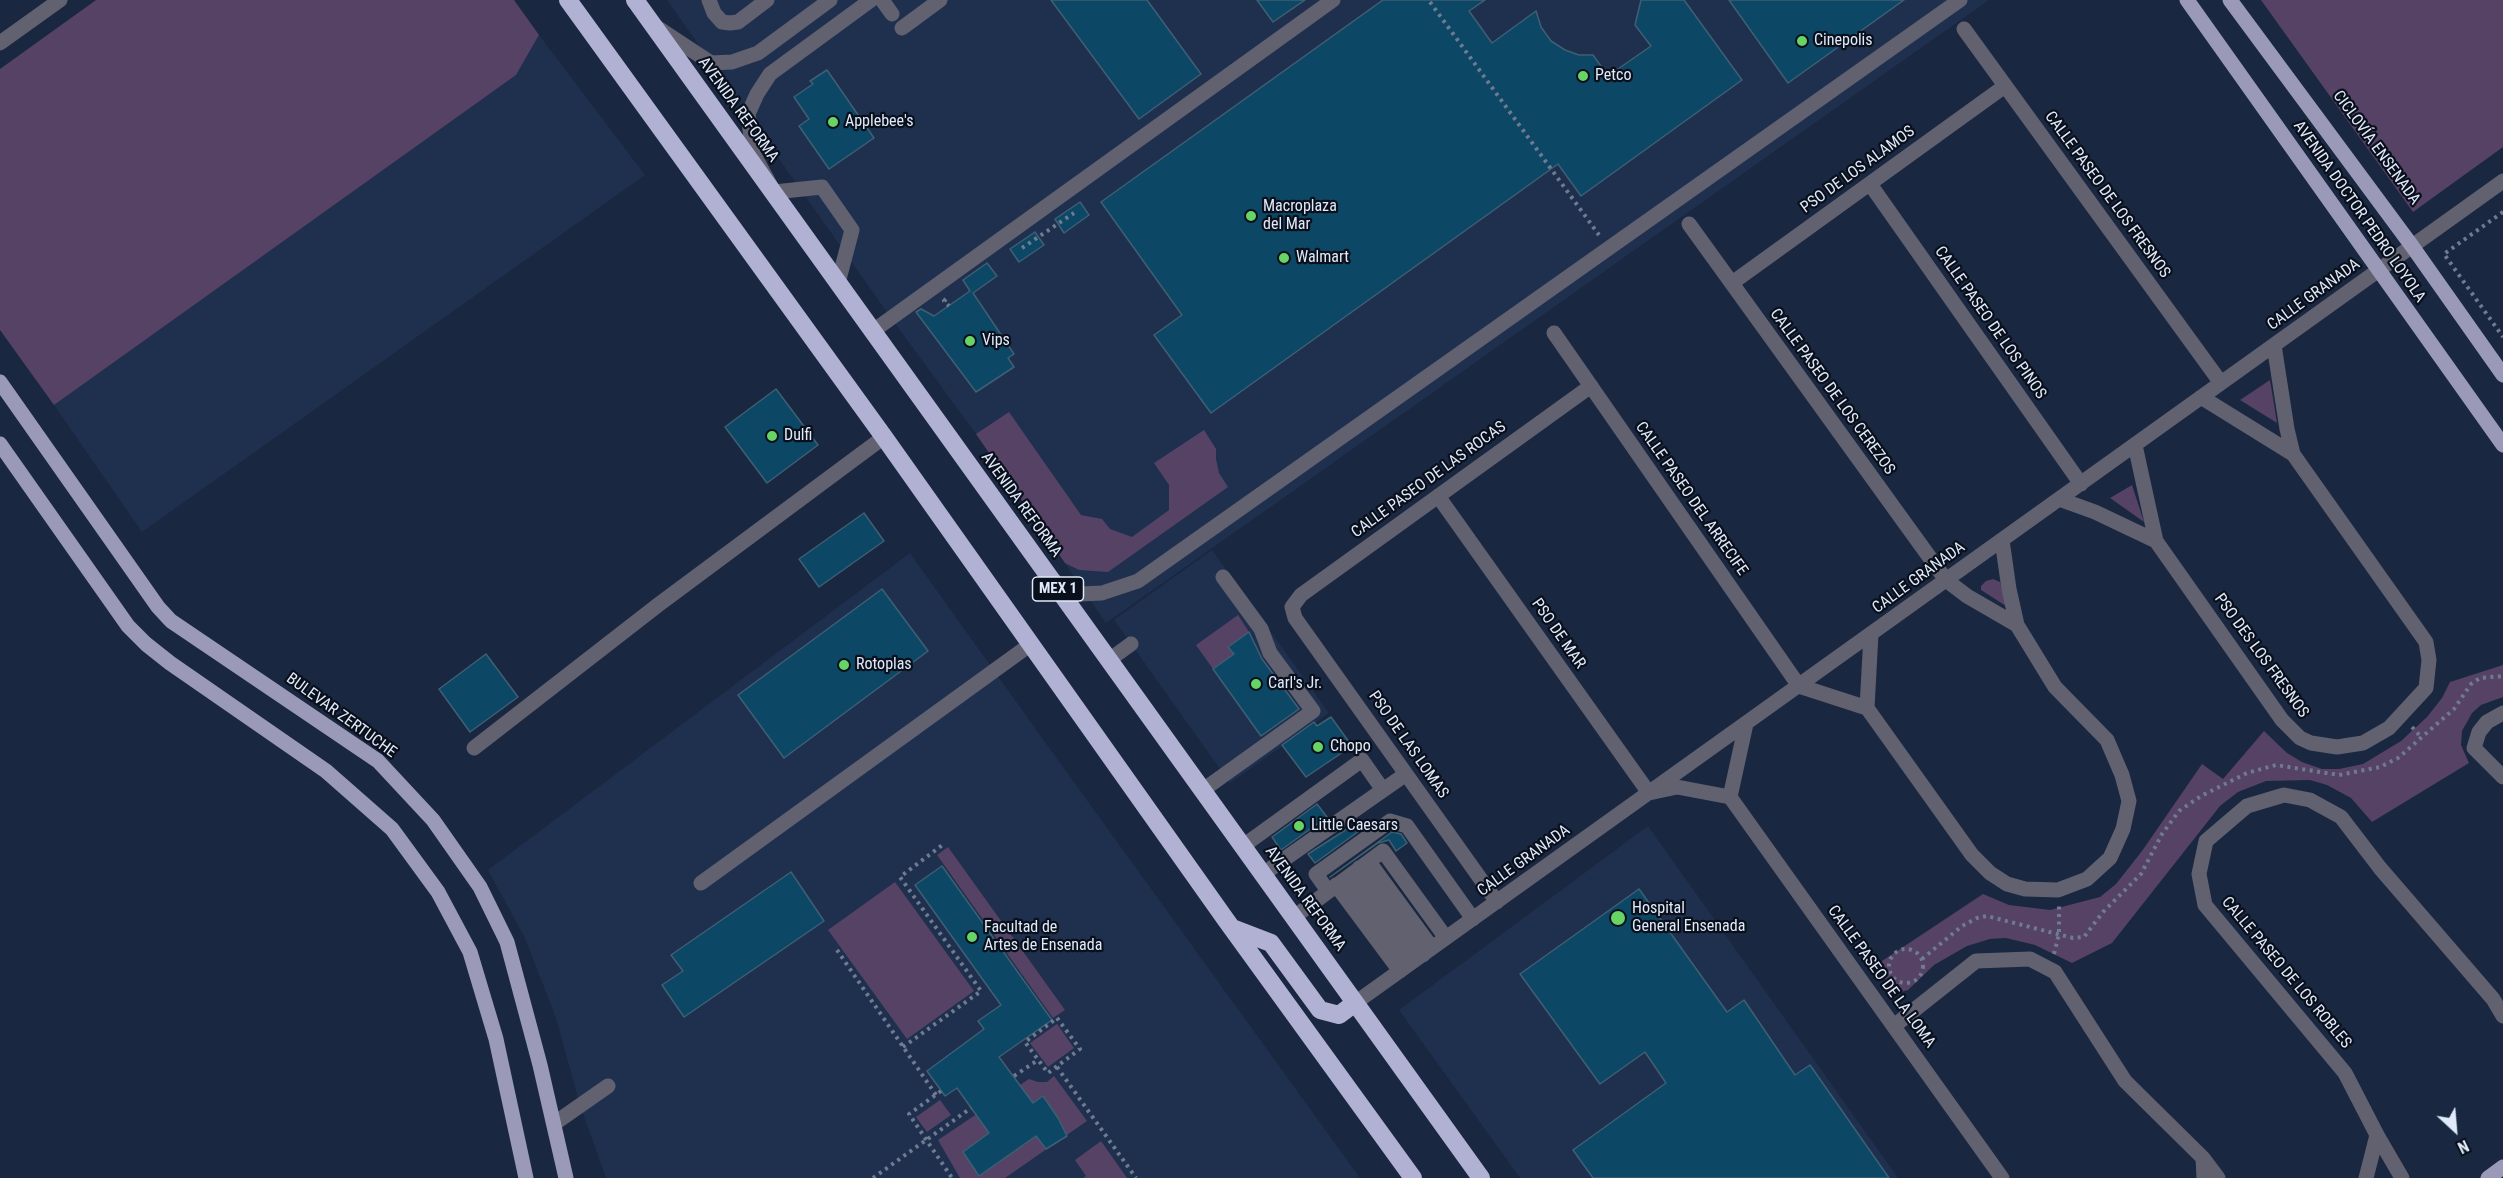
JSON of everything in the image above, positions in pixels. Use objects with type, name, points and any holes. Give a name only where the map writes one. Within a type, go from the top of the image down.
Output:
[{"type":"highway","points":[[568,0],[884,437],[1232,928],[1413,1178]]},
{"type":"highway","name":"AVENIDA REFORMA","points":[[635,0],[1481,1178]]},
{"type":"highway","points":[[1232,928],[1271,943],[1320,1010],[1339,1015],[1355,1003]]},
{"type":"main road","name":"AVENIDA DOCTOR PEDRO LOYOLA","points":[[2187,0],[2503,445]]},
{"type":"main road","name":"AVENIDA DOCTOR PEDRO LOYOLA","points":[[2230,0],[2412,246],[2503,375]]},
{"type":"main road","name":"BULEVAR ZERTUCHE","points":[[0,382],[165,614],[198,639],[378,761],[433,820],[480,887],[507,942],[555,1123],[566,1178]]},
{"type":"main road","points":[[0,444],[128,626],[170,663],[326,771],[392,829],[431,883],[470,952],[496,1040],[526,1178]]},
{"type":"main road","points":[[2488,1178],[2503,1167]]},
{"type":"street","points":[[0,43],[60,0]]},
{"type":"street","points":[[709,0],[714,13],[722,22],[730,24],[738,22],[767,0]]},
{"type":"street","points":[[654,25],[711,63],[732,62],[758,53],[830,0]]},
{"type":"street","points":[[838,283],[852,230],[822,187],[774,192],[753,153],[747,114],[756,94],[770,74],[871,0]]},
{"type":"street","points":[[882,0],[892,14]]},
{"type":"street","points":[[902,28],[940,0]]},
{"type":"street","points":[[873,331],[1333,0]]},
{"type":"street","points":[[1039,563],[1064,590],[1080,594],[1102,593],[1138,580],[1960,0]]},
{"type":"street","name":"CALLE PASEO DE LOS FRESNOS","points":[[1964,29],[2221,383]]},
{"type":"street","name":"PSO DE LOS ALAMOS","points":[[1732,283],[2005,86]]},
{"type":"street","name":"CALLE GRANADA","points":[[1355,1003],[2503,181]]},
{"type":"street","name":"CALLE PASEO DE LOS PINOS","points":[[1870,184],[2081,484]]},
{"type":"street","name":"CALLE PASEO DE LOS CEREZOS","points":[[1689,224],[1946,580]]},
{"type":"street","name":"CALLE PASEO DEL ARRECIFE","points":[[1554,333],[1799,686]]},
{"type":"street","points":[[2274,345],[2287,429],[2294,454]]},
{"type":"street","name":"CALLE PASEO DE LAS ROCAS","points":[[1292,607],[1301,595],[1591,386]]},
{"type":"street","points":[[2201,397],[2294,454]]},
{"type":"street","points":[[474,748],[658,606],[884,437]]},
{"type":"street","points":[[2135,445],[2156,541]]},
{"type":"street","name":"PSO DES LOS FRESNOS","points":[[2156,541],[2282,720],[2300,738],[2337,747],[2362,743],[2389,728],[2426,688],[2429,660],[2426,642],[2294,454]]},
{"type":"street","name":"PSO DE MAR","points":[[1438,496],[1649,793]]},
{"type":"street","points":[[2060,499],[2156,541]]},
{"type":"street","points":[[1799,686],[1867,708],[1972,855],[1990,873],[2007,884],[2025,889],[2058,890],[2087,879],[2110,858],[2123,829],[2129,801],[2122,775],[2107,740],[2055,687],[2017,625],[2008,589],[2002,540]]},
{"type":"street","points":[[1203,790],[1312,711],[1270,653],[1260,629],[1223,577]]},
{"type":"street","points":[[1946,580],[1967,596],[2017,625]]},
{"type":"street","name":"PSO DE LAS LOMAS","points":[[1292,607],[1295,618],[1497,902]]},
{"type":"street","points":[[1867,708],[1871,634]]},
{"type":"street","points":[[701,883],[1030,644]]},
{"type":"street","points":[[1109,660],[1131,644]]},
{"type":"street","points":[[2503,713],[2487,722],[2479,732],[2474,748],[2503,777]]},
{"type":"street","points":[[1649,793],[1677,787],[1730,797],[1746,724]]},
{"type":"street","points":[[1243,846],[1362,760],[1383,790]]},
{"type":"street","points":[[1263,874],[1406,774]]},
{"type":"street","name":"CALLE PASEO DE LOS ROBLES","points":[[2402,1178],[2345,1073],[2205,905],[2199,874],[2206,841],[2247,806],[2284,795],[2310,800],[2341,817],[2380,868],[2493,999],[2503,1016]]},
{"type":"street","name":"CALLE PASEO DE LA LOMA","points":[[1730,797],[2002,1178]]},
{"type":"street","points":[[1355,872],[1316,874],[1390,822],[1407,826],[1473,919]]},
{"type":"street","points":[[1294,917],[1383,851],[1424,954]]},
{"type":"street","points":[[1355,872],[1424,954]]},
{"type":"street","points":[[1355,872],[1424,954]]},
{"type":"street","points":[[1894,1026],[1976,961],[2030,958],[2055,972],[2125,1081],[2203,1158],[2218,1178]]},
{"type":"street","points":[[555,1123],[608,1086]]},
{"type":"street","points":[[2366,1178],[2377,1135]]},
{"type":"street","points":[[2203,1158],[2204,1178]]},
{"type":"path","points":[[1430,2],[1608,248]]},
{"type":"path","points":[[2503,213],[2444,255],[2503,337]]},
{"type":"path","points":[[944,301],[949,306]]},
{"type":"path","points":[[1922,959],[1962,926],[1977,918],[1987,916],[2073,938],[2084,938],[2103,912],[2141,874],[2162,834],[2179,812],[2200,796],[2247,773],[2276,765],[2339,775],[2379,767],[2398,758],[2454,709],[2471,684],[2480,678],[2503,676]]},
{"type":"path","points":[[903,1047],[981,992],[900,877],[945,843]]},
{"type":"path","points":[[2049,969],[2060,934],[2058,890]]},
{"type":"path","points":[[837,950],[936,1095]]},
{"type":"path","points":[[1899,950],[1912,950],[1922,959],[1922,972],[1913,982],[1900,982],[1890,973],[1890,960],[1899,950]]},
{"type":"path","points":[[1057,1018],[1080,1049],[1057,1066],[1048,1073],[1025,1042],[1057,1018]]},
{"type":"path","points":[[1014,1076],[1038,1060]]},
{"type":"path","points":[[1057,1066],[1136,1178]]},
{"type":"path","points":[[942,1091],[909,1114],[952,1178]]},
{"type":"path","points":[[873,1178],[971,1108]]},
{"type":"shaded area","points":[[96,0],[514,0],[539,35],[516,75],[54,405],[0,330],[0,69]]},
{"type":"shaded area","name":"Macroplaza del Mar","points":[[667,0],[1989,0],[1106,623],[976,434],[891,318]]},
{"type":"shaded area","points":[[2261,0],[2503,0],[2503,147],[2413,212]]},
{"type":"shaded area","points":[[539,35],[645,175],[142,532],[54,405],[516,75]]},
{"type":"shaded area","points":[[2270,380],[2273,398],[2277,423],[2240,400]]},
{"type":"shaded area","points":[[1009,412],[1081,515],[1102,519],[1110,529],[1132,537],[1169,510],[1169,485],[1154,463],[1204,430],[1216,449],[1219,473],[1228,487],[1108,572],[1079,570],[1065,563],[976,434]]},
{"type":"shaded area","points":[[2132,485],[2144,522],[2110,498]]},
{"type":"shaded area","points":[[1212,550],[1329,713],[1230,783],[1114,620]]},
{"type":"shaded area","points":[[910,553],[1360,1178],[606,1178],[580,1105],[556,1018],[525,938],[488,870]]},
{"type":"shaded area","points":[[1993,579],[2000,582],[2006,606],[1981,590],[1981,586],[1986,581]]},
{"type":"shaded area","points":[[1238,615],[1249,632],[1229,647],[1234,654],[1213,669],[1196,645]]},
{"type":"shaded area","points":[[2503,665],[2503,697],[2481,705],[2472,713],[2462,731],[2461,745],[2469,763],[2372,822],[2351,798],[2327,785],[2310,780],[2266,781],[2238,792],[2220,806],[2112,943],[2072,963],[2035,945],[2006,938],[1990,939],[1967,946],[1934,965],[1908,990],[1898,993],[1891,988],[1876,965],[1983,894],[2009,905],[2050,910],[2100,897],[2116,884],[2142,851],[2202,764],[2223,779],[2264,731],[2287,753],[2302,762],[2322,769],[2339,769],[2363,764],[2401,741],[2427,717],[2442,698],[2450,682]]},
{"type":"shaded area","name":"Hospital General Ensenada","points":[[1648,826],[1898,1178],[1520,1178],[1399,1010]]},
{"type":"shaded area","points":[[948,847],[1065,1010],[1053,1018],[937,855]]},
{"type":"shaded area","points":[[895,882],[974,991],[907,1039],[828,930]]},
{"type":"shaded area","points":[[1057,1024],[1074,1048],[1048,1067],[1030,1043]]},
{"type":"shaded area","points":[[1054,1076],[1087,1121],[1005,1178],[960,1178],[938,1140],[1029,1079],[1047,1082]]},
{"type":"shaded area","points":[[940,1100],[951,1115],[927,1132],[916,1117]]},
{"type":"shaded area","points":[[1101,1141],[1127,1178],[1083,1178],[1086,1176],[1075,1160]]},
{"type":"building","points":[[1051,0],[1147,0],[1201,74],[1139,119]]},
{"type":"building","points":[[1257,0],[1305,0],[1273,22]]},
{"type":"building","name":"Walmart","points":[[1383,0],[1485,0],[1469,11],[1492,43],[1536,11],[1541,27],[1551,41],[1579,55],[1593,55],[1608,76],[1651,46],[1635,25],[1641,0],[1684,0],[1742,80],[1581,196],[1558,164],[1211,413],[1154,335],[1182,315],[1101,202]]},
{"type":"building","name":"Cinepolis","points":[[1729,0],[1904,0],[1788,83]]},
{"type":"building","name":"Applebee's","points":[[827,70],[874,138],[829,169],[799,126],[809,119],[794,97],[813,84],[810,81]]},
{"type":"building","points":[[1080,202],[1089,215],[1064,233],[1055,219]]},
{"type":"building","points":[[1035,232],[1044,245],[1019,262],[1010,249]]},
{"type":"building","name":"Vips","points":[[987,263],[997,276],[973,293],[1014,354],[1008,358],[1014,367],[976,392],[916,312],[921,309],[934,316],[970,291],[963,280]]},
{"type":"building","name":"Dulfi","points":[[776,389],[818,445],[767,483],[725,427]]},
{"type":"building","points":[[864,513],[884,541],[819,587],[799,559]]},
{"type":"building","name":"Rotoplas","points":[[882,589],[928,651],[784,758],[738,695]]},
{"type":"building","name":"Carl's Jr.","points":[[1249,632],[1262,659],[1299,709],[1261,736],[1213,669],[1234,654],[1228,647]]},
{"type":"building","points":[[486,654],[518,697],[470,732],[439,689]]},
{"type":"building","name":"Chopo","points":[[1331,717],[1352,746],[1306,777],[1282,745],[1314,722],[1317,726]]},
{"type":"building","name":"Little Caesars","points":[[1317,804],[1327,817],[1281,850],[1272,837]]},
{"type":"building","points":[[1361,820],[1366,826],[1315,863],[1308,854]]},
{"type":"building","points":[[1392,832],[1401,834],[1407,843],[1396,851],[1389,840],[1378,843],[1330,877]]},
{"type":"building","points":[[942,866],[1052,1020],[999,1057],[1033,1103],[1043,1096],[1067,1136],[1046,1149],[1036,1136],[979,1176],[963,1152],[989,1133],[957,1088],[945,1096],[927,1071],[984,1029],[978,1021],[1001,1005],[915,885]]},
{"type":"building","points":[[791,872],[824,921],[684,1017],[662,985],[683,971],[671,955]]},
{"type":"building","points":[[1639,889],[1727,1012],[1744,1000],[1795,1075],[1810,1065],[1889,1178],[1593,1178],[1573,1150],[1666,1083],[1645,1052],[1600,1084],[1520,974]]},
{"type":"place","name":"Cinepolis","points":[[1802,41]]},
{"type":"place","name":"Petco","points":[[1583,76]]},
{"type":"place","name":"Applebee's","points":[[833,122]]},
{"type":"place","name":"Macroplaza del Mar","points":[[1251,216]]},
{"type":"place","name":"Walmart","points":[[1284,258]]},
{"type":"place","name":"Vips","points":[[970,341]]},
{"type":"place","name":"Dulfi","points":[[772,436]]},
{"type":"place","name":"Rotoplas","points":[[844,665]]},
{"type":"place","name":"Carl's Jr.","points":[[1256,684]]},
{"type":"place","name":"Chopo","points":[[1318,747]]},
{"type":"place","name":"Little Caesars","points":[[1299,826]]},
{"type":"place","name":"Hospital General Ensenada","points":[[1618,918]]},
{"type":"place","name":"Facultad de Artes de Ensenada","points":[[972,937]]}]
